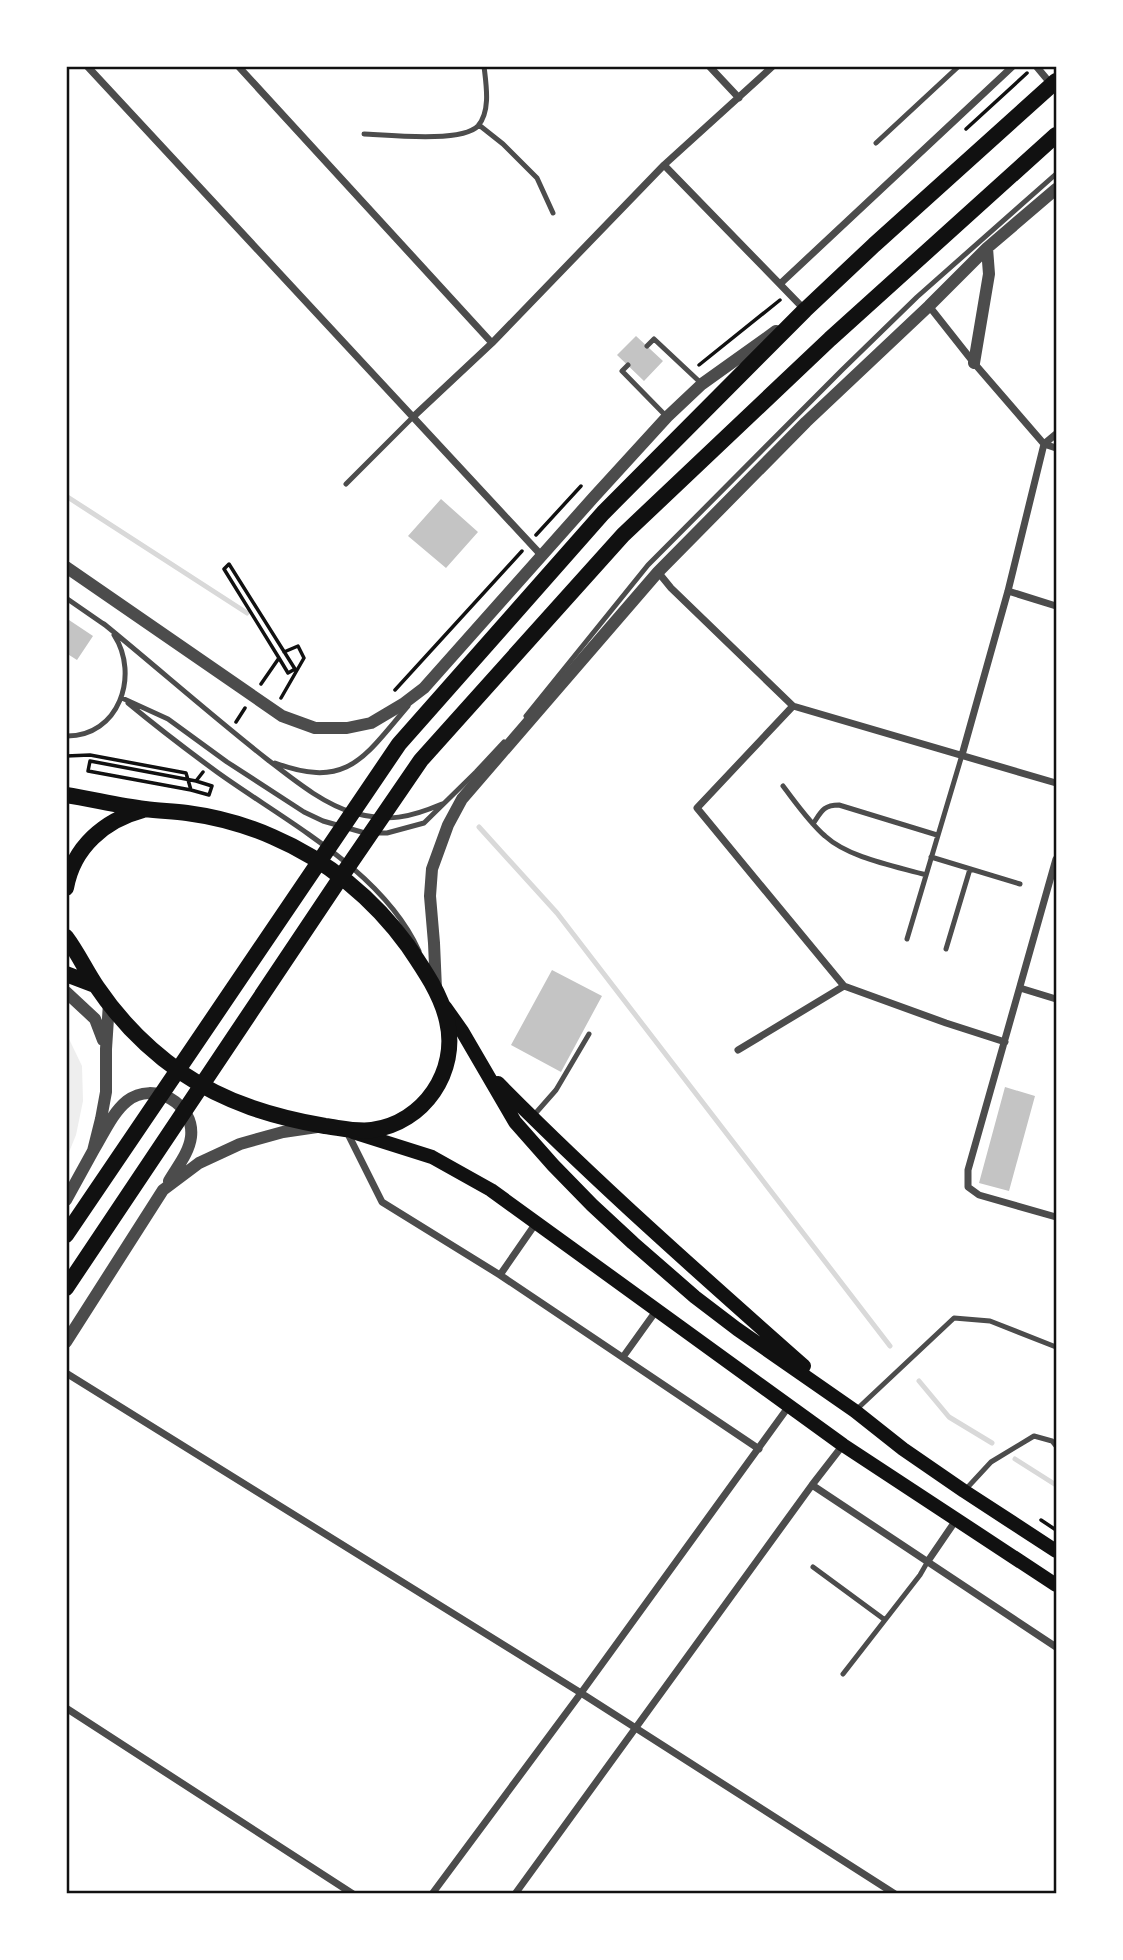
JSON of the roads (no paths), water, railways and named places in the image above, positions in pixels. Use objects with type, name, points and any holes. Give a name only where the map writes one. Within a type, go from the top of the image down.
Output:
[{"type":"main road","points":[[66,1236],[399,744],[603,513],[805,310],[1054,83]]},
{"type":"main road","points":[[66,1288],[421,760],[623,535],[830,339],[1056,135]]},
{"type":"main road","points":[[66,795],[146,809],[191,813],[234,823],[277,839],[317,860],[353,887],[386,918],[413,954],[515,1122],[600,1213],[737,1329],[964,1491],[1056,1551]]},
{"type":"main road","points":[[66,888],[74,864],[83,848],[96,834],[119,818],[146,809]]},
{"type":"main road","points":[[66,922],[78,954],[108,1003],[143,1042],[206,1088],[277,1117],[345,1130],[432,1157],[491,1190],[843,1445],[1056,1585]]},
{"type":"main road","points":[[66,937],[78,954]]},
{"type":"main road","points":[[66,974],[95,985]]},
{"type":"main road","points":[[345,1130],[375,1129],[396,1123],[415,1112],[435,1090],[447,1063],[449,1042],[447,1020],[436,993]]},
{"type":"main road","points":[[481,1065],[589,1172],[855,1411]]},
{"type":"street","points":[[87,66],[542,556]]},
{"type":"street","points":[[238,66],[492,343]]},
{"type":"street","points":[[709,66],[739,98]]},
{"type":"street","points":[[413,417],[492,343],[664,165],[773,66]]},
{"type":"street","points":[[780,284],[1013,66]]},
{"type":"street","points":[[1036,66],[1054,83]]},
{"type":"street","points":[[66,567],[282,716],[315,728],[338,729],[371,723],[403,705],[424,688],[667,417],[702,384],[805,310],[664,165]]},
{"type":"street","points":[[436,993],[430,896],[432,869],[447,825],[462,799],[658,572],[806,422],[987,248],[1056,188]]},
{"type":"street","points":[[974,363],[989,274],[987,248]]},
{"type":"street","points":[[929,306],[1044,444],[1056,448]]},
{"type":"street","points":[[962,755],[1008,591],[1044,444],[1056,434]]},
{"type":"street","points":[[658,572],[671,588],[793,706],[1056,783]]},
{"type":"street","points":[[1008,591],[1056,606]]},
{"type":"street","points":[[793,706],[697,808],[844,986],[1005,1042]]},
{"type":"street","points":[[1056,859],[968,1170],[968,1186],[979,1195],[1056,1217]]},
{"type":"street","points":[[737,1050],[844,986]]},
{"type":"street","points":[[1020,988],[1056,999]]},
{"type":"street","points":[[66,992],[95,1018],[106,1049]]},
{"type":"street","points":[[93,1151],[106,1092],[108,1003]]},
{"type":"street","points":[[66,1200],[119,1109],[128,1100],[140,1094],[167,1096],[178,1103],[186,1113],[191,1125],[187,1151],[66,1342]]},
{"type":"street","points":[[163,1190],[199,1163],[240,1144],[283,1132],[328,1126]]},
{"type":"street","points":[[345,1130],[382,1202],[500,1275],[759,1449]]},
{"type":"street","points":[[500,1275],[536,1223]]},
{"type":"street","points":[[623,1357],[656,1311]]},
{"type":"street","points":[[66,1373],[581,1693],[895,1894]]},
{"type":"street","points":[[432,1894],[789,1406]]},
{"type":"street","points":[[515,1894],[843,1445]]},
{"type":"street","points":[[812,1485],[1056,1647]]},
{"type":"street","points":[[928,1562],[956,1519]]},
{"type":"street","points":[[66,1707],[353,1894]]},
{"type":"lane","points":[[364,134],[451,136],[470,132],[479,125],[485,111],[487,95],[484,66]]},
{"type":"lane","points":[[876,143],[959,66]]},
{"type":"lane","points":[[479,125],[503,144],[537,178],[553,213]]},
{"type":"lane","points":[[122,698],[168,719],[237,768],[304,812],[323,821],[365,833],[387,833],[424,822],[517,727],[648,565],[917,298],[1056,174]]},
{"type":"lane","points":[[647,346],[654,339],[702,384]]},
{"type":"lane","points":[[628,365],[622,371],[667,417]]},
{"type":"lane","points":[[346,484],[413,417]]},
{"type":"lane","points":[[66,598],[104,624],[269,760],[318,795],[353,812],[386,818],[408,817],[445,803]]},
{"type":"lane","points":[[66,736],[93,730],[109,717],[122,698],[125,673],[122,647],[104,624]]},
{"type":"lane","points":[[269,760],[298,772],[331,773],[342,769],[368,752],[424,688]]},
{"type":"lane","points":[[122,698],[218,773],[281,814],[367,881],[384,898],[415,941],[436,993]]},
{"type":"lane","points":[[907,939],[962,755]]},
{"type":"lane","points":[[783,786],[813,824],[838,846],[926,876]]},
{"type":"lane","points":[[813,824],[822,810],[829,805],[839,805],[937,835]]},
{"type":"lane","points":[[931,857],[1020,884]]},
{"type":"lane","points":[[946,949],[970,869]]},
{"type":"lane","points":[[532,1117],[555,1090],[589,1034]]},
{"type":"lane","points":[[855,1411],[954,1318],[990,1321],[1056,1347]]},
{"type":"lane","points":[[964,1491],[991,1462],[1034,1436],[1052,1441],[1056,1446]]},
{"type":"lane","points":[[843,1674],[928,1562]]},
{"type":"lane","points":[[813,1567],[885,1620]]},
{"type":"waterway","points":[[66,496],[247,613]]},
{"type":"waterway","points":[[479,827],[557,913],[890,1346]]},
{"type":"waterway","points":[[919,1381],[949,1417],[992,1443]]},
{"type":"waterway","points":[[1015,1459],[1056,1485]]}]
